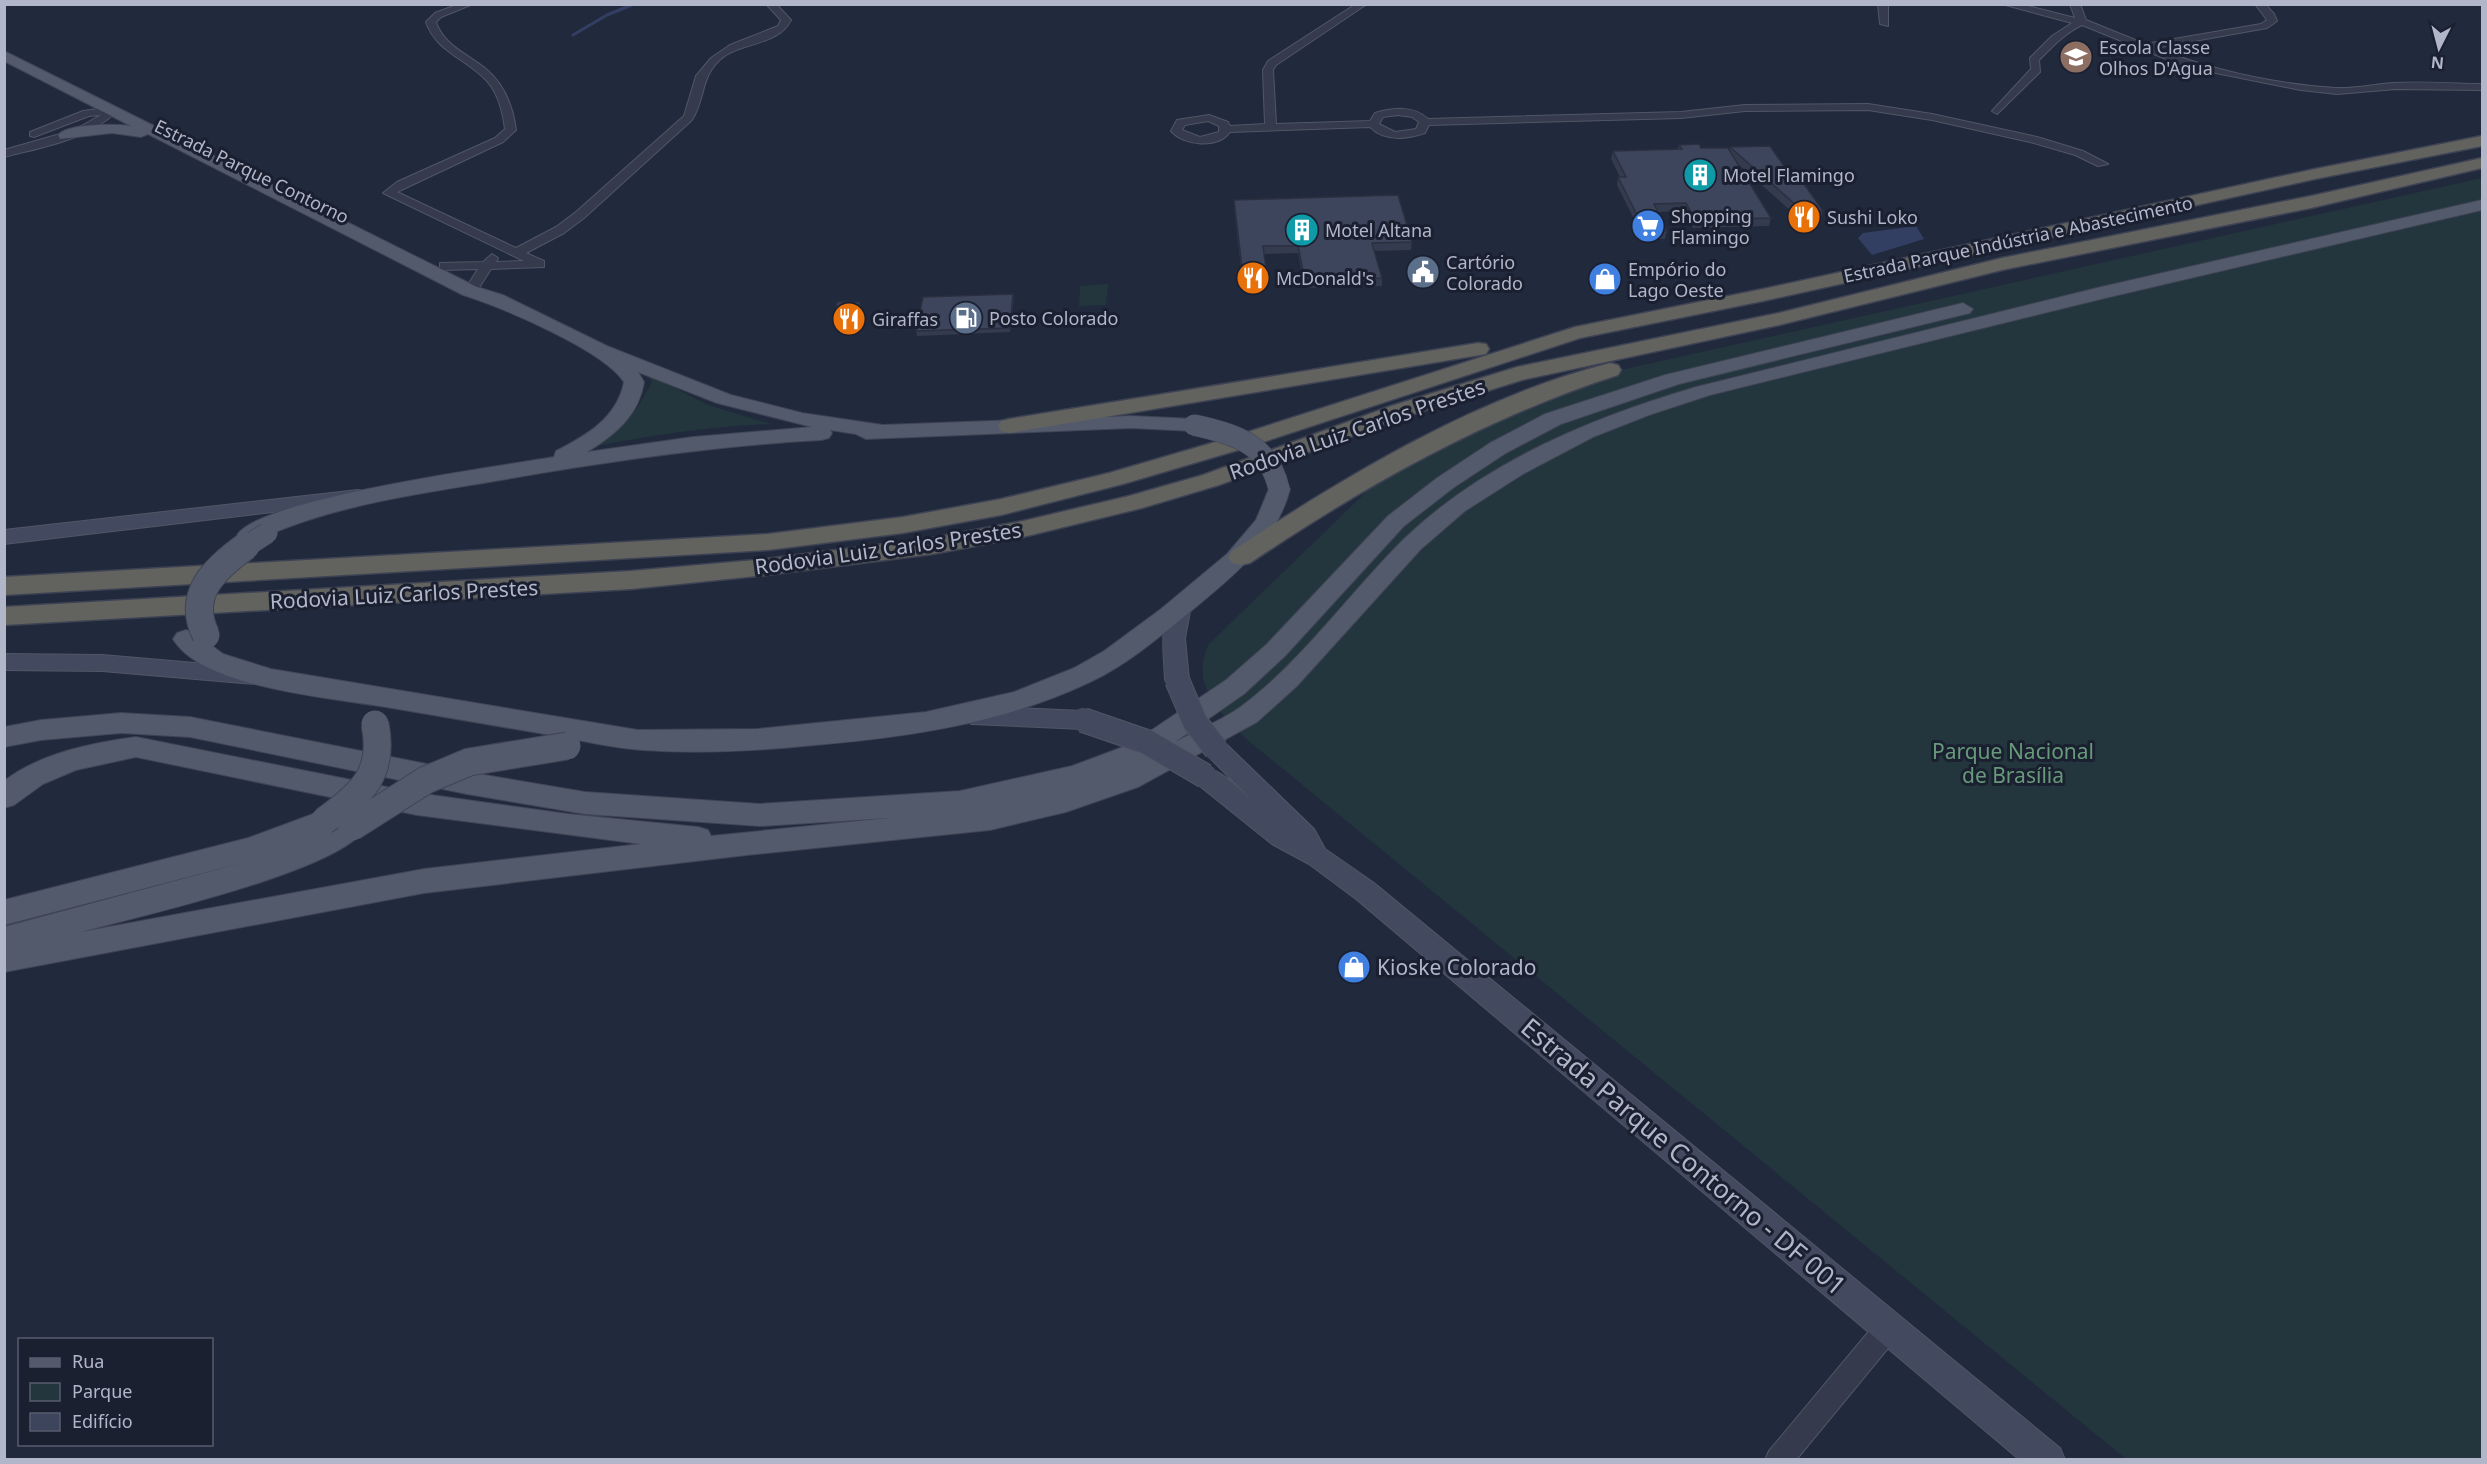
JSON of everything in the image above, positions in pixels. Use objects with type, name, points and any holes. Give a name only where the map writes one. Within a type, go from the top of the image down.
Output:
[{"type":"highway","name":"Estrada Parque Indústria e Abastecimento","points":[[1554,338],[2315,174],[2482,141]]},
{"type":"highway","name":"Estrada Parque Indústria e Abastecimento","points":[[1779,319],[2002,264],[2311,202],[2482,163]]},
{"type":"highway","points":[[1241,557],[1360,481],[1514,406],[1584,378],[1710,343],[1779,319]]},
{"type":"highway","name":"Rodovia Luiz Carlos Prestes","points":[[4,616],[620,580],[766,567],[932,546],[1023,529],[1144,500],[1211,480],[1399,411],[1517,374],[1779,319]]},
{"type":"highway","points":[[1009,426],[1554,338]]},
{"type":"highway","name":"Rodovia Luiz Carlos Prestes","points":[[4,586],[768,542],[903,525],[1001,507],[1115,478],[1237,442],[1554,338]]},
{"type":"main road","name":"Estrada Parque Contorno","points":[[4,48],[174,141],[600,350],[758,410],[882,431]]},
{"type":"main road","name":"Estrada Parque Contorno","points":[[4,55],[279,182],[444,266],[473,288]]},
{"type":"main road","points":[[21,64],[32,74],[76,100],[74,109],[61,130]]},
{"type":"main road","points":[[61,130],[125,129],[174,141]]},
{"type":"main road","points":[[4,737],[64,727],[121,723],[190,727],[467,783],[585,803],[760,815],[960,801],[1010,791],[1077,776],[1141,751],[1226,693],[1276,650],[1396,521],[1445,483],[1498,448],[1552,419],[1672,379],[2482,188]]},
{"type":"main road","points":[[4,959],[424,881],[747,843],[990,819],[1056,804],[1128,779],[1248,715],[1288,679],[1413,544],[1457,506],[1525,463],[1585,432],[1641,410],[1703,391],[2101,293],[2482,205]]},
{"type":"main road","name":"Estrada Parque Contorno","points":[[548,465],[592,441],[630,403],[634,382],[627,370],[600,350]]},
{"type":"main road","points":[[4,537],[363,495],[639,450],[753,436],[1009,426],[1192,428],[1241,446],[1256,457],[1274,491],[1272,513],[1241,557],[1117,655],[1049,690],[972,715],[850,732],[726,742],[638,740],[567,746],[469,762],[426,780],[338,824],[248,850],[7,910]]},
{"type":"main road","points":[[258,534],[316,515],[453,481]]},
{"type":"main road","points":[[850,732],[1008,695],[1078,667],[1131,632],[1225,554],[1260,516],[1274,491]]},
{"type":"main road","points":[[363,495],[310,509],[258,534],[212,563],[188,594],[182,620],[196,637],[213,641],[236,652],[358,681],[383,689],[404,701]]},
{"type":"main road","points":[[1180,606],[1174,638],[1178,680],[1195,722],[1209,742],[1236,770],[1305,836],[1318,857]]},
{"type":"main road","points":[[196,637],[195,651],[212,660],[271,678]]},
{"type":"main road","points":[[4,662],[110,664],[271,678],[638,740]]},
{"type":"main road","points":[[4,940],[258,871],[321,846],[338,824],[348,805],[376,769],[380,740],[375,724],[359,707],[319,686]]},
{"type":"main road","points":[[972,715],[1083,720],[1114,728],[1160,746],[1205,776],[1281,837],[1318,857]]},
{"type":"main road","points":[[4,797],[32,778],[65,764],[97,752],[136,747],[417,804],[568,825],[747,843]]},
{"type":"main road","name":"Estrada Parque Contorno - DF 001","points":[[1318,857],[1373,898],[2048,1460]]},
{"type":"street","points":[[444,266],[487,267],[540,264],[389,194],[401,184],[499,140],[512,130],[500,95],[490,78],[439,38],[432,27],[431,22],[435,17],[469,4]]},
{"type":"street","points":[[516,253],[560,231],[688,118],[694,109],[697,85],[705,71],[717,58],[738,45],[783,28],[786,20],[770,4]]},
{"type":"street","points":[[1271,127],[1268,70],[1272,63],[1363,4]]},
{"type":"street","points":[[1883,4],[1885,24]]},
{"type":"street","points":[[2075,4],[2082,22]]},
{"type":"street","points":[[2147,46],[2264,26],[2272,21],[2271,16],[2259,4]]},
{"type":"street","points":[[2008,5],[2082,22],[2190,64],[2221,73],[2301,87],[2337,91],[2396,86],[2482,87]]},
{"type":"street","points":[[1997,111],[2036,70],[2034,60],[2048,45],[2061,32],[2082,22]]},
{"type":"street","points":[[4,144],[97,123],[110,105]]},
{"type":"street","points":[[1374,124],[1379,116],[1396,112],[1415,115],[1425,122],[1681,116],[1755,108],[1868,107],[1932,117],[2033,139],[2079,153],[2102,164]]},
{"type":"street","points":[[1227,129],[1374,124],[1384,132],[1404,135],[1421,131],[1425,122]]},
{"type":"street","points":[[4,154],[36,138]]},
{"type":"street","points":[[473,288],[499,246]]},
{"type":"street","points":[[1778,1460],[1889,1327]]},
{"type":"green space","name":"Parque Nacional de Brasília","points":[[2482,178],[2482,1459],[2126,1459],[1244,737],[1225,717],[1205,685],[1203,673],[1208,645],[1398,461],[1471,413],[1603,374]]},
{"type":"green space","points":[[1108,284],[1106,305],[1079,306],[1080,286]]},
{"type":"green space","points":[[647,374],[708,405],[771,424],[684,432],[596,446],[622,426],[635,411],[652,382]]},
{"type":"water","points":[[1916,226],[1924,239],[1872,255],[1858,238],[1863,233]]},
{"type":"building","name":"Motel Flamingo","points":[[1699,144],[1701,148],[1728,148],[1771,218],[1695,220],[1686,203],[1654,204],[1667,231],[1645,231],[1618,177],[1626,177],[1613,151],[1682,149],[1679,145]]},
{"type":"building","points":[[1770,146],[1788,172],[1795,171],[1823,211],[1804,212],[1730,147]]},
{"type":"building","points":[[1398,195],[1412,242],[1372,243],[1382,278],[1305,280],[1298,246],[1263,246],[1267,276],[1246,279],[1243,276],[1234,200]]},
{"type":"building","name":"Posto Colorado","points":[[1013,294],[1010,328],[916,331],[923,297]]},
{"type":"building","points":[[837,302],[860,302],[856,319],[834,319]]},
{"type":"waterway","points":[[573,35],[607,15],[634,4]]},
{"type":"place","name":"Escola Classe Olhos D'Agua","points":[[2076,57]]},
{"type":"place","name":"Motel Flamingo","points":[[1700,175]]},
{"type":"place","name":"Sushi Loko","points":[[1804,217]]},
{"type":"place","name":"Shopping Flamingo","points":[[1648,226]]},
{"type":"place","name":"Motel Altana","points":[[1302,230]]},
{"type":"place","name":"Cartório Colorado","points":[[1423,272]]},
{"type":"place","name":"McDonald's","points":[[1253,278]]},
{"type":"place","name":"Empório do Lago Oeste","points":[[1605,279]]},
{"type":"place","name":"Posto Colorado","points":[[966,318]]},
{"type":"place","name":"Giraffas","points":[[849,319]]},
{"type":"place","name":"Kioske Colorado","points":[[1354,967]]}]
